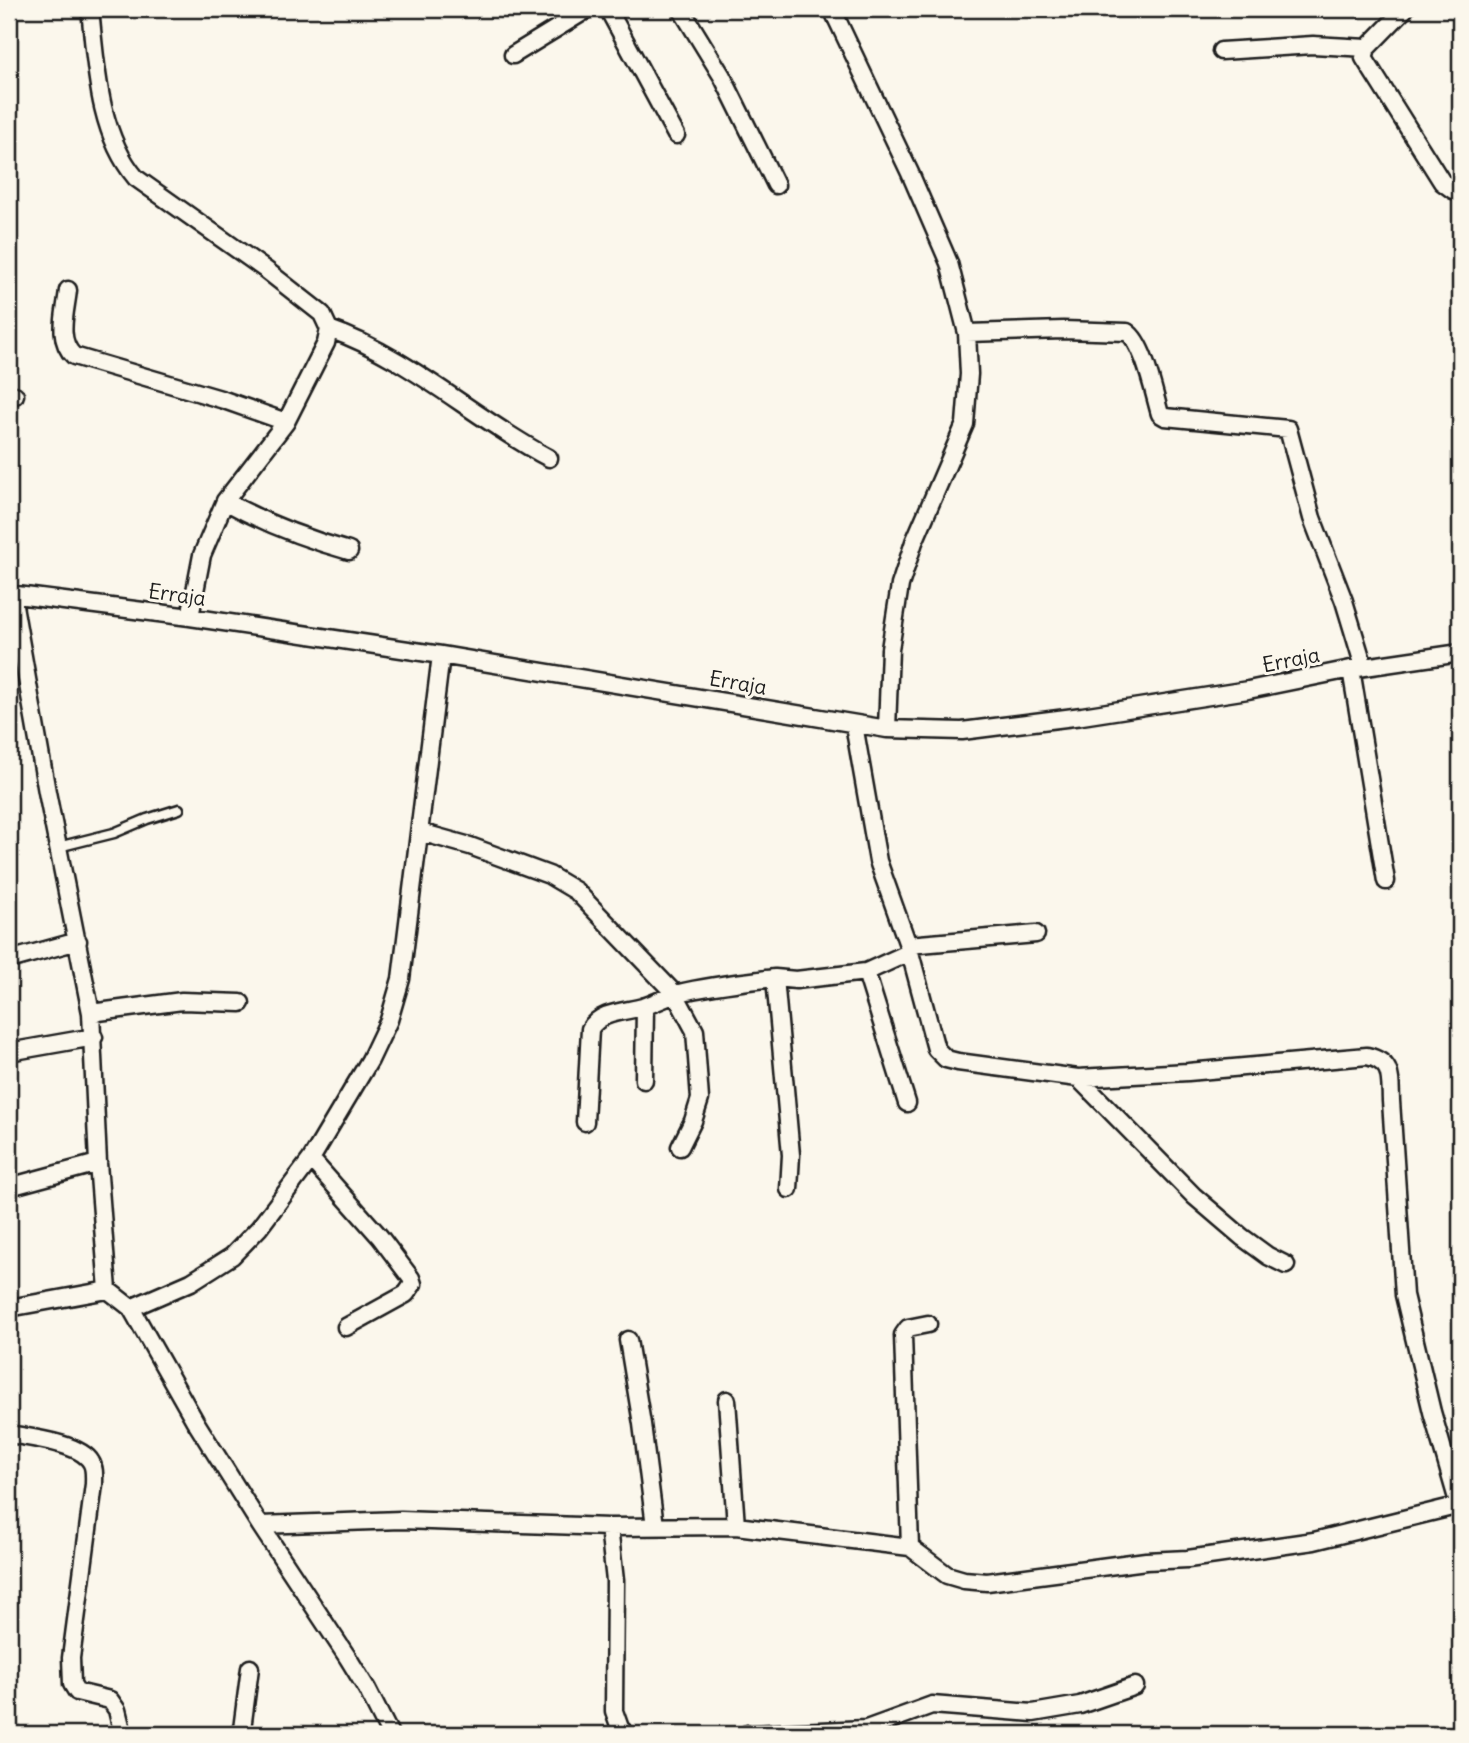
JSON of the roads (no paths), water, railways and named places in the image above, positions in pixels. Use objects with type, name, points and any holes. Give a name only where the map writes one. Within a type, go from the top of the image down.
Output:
[{"type":"street","points":[[89,9],[100,91],[127,167],[136,178],[266,270],[322,314],[329,328],[326,343],[286,422],[225,501],[202,555],[190,617]]},
{"type":"street","points":[[513,55],[588,9]]},
{"type":"street","points":[[608,9],[676,135]]},
{"type":"street","points":[[681,9],[722,76],[776,185]]},
{"type":"street","points":[[832,9],[910,173],[949,263],[967,333],[969,374],[965,424],[914,542],[900,585],[890,649],[887,729]]},
{"type":"street","points":[[1405,9],[1367,48],[1364,58],[1442,182],[1447,187],[1460,191]]},
{"type":"street","points":[[1221,51],[1313,45],[1367,48]]},
{"type":"street","points":[[68,290],[63,340],[66,349],[74,356],[224,400],[286,422]]},
{"type":"street","points":[[329,328],[387,353],[519,443],[549,458]]},
{"type":"street","points":[[967,333],[1063,330],[1127,332],[1132,335],[1141,353],[1160,414],[1165,417],[1288,429],[1312,518],[1344,601],[1358,668],[1386,881]]},
{"type":"street","points":[[225,501],[310,540],[349,551]]},
{"type":"street","points":[[10,594],[91,1013],[98,1163],[108,1290],[131,1308],[195,1421],[348,1658],[390,1734]]},
{"type":"street","name":"Erraja","points":[[10,594],[441,654],[887,729],[962,732],[1056,720],[1460,653]]},
{"type":"street","points":[[131,1308],[191,1282],[232,1256],[260,1228],[311,1159],[370,1060],[389,1020],[401,979],[441,654]]},
{"type":"street","points":[[260,1525],[401,1520],[609,1527],[736,1526],[910,1547],[947,1575],[987,1582],[1314,1541],[1460,1506],[1432,1412],[1404,1294],[1391,1088],[1386,1065],[1380,1059],[1367,1056],[1188,1072],[1078,1078],[946,1059],[936,1049],[909,948],[878,861],[855,725]]},
{"type":"street","points":[[420,832],[470,846],[548,874],[576,891],[675,994],[695,1031],[700,1099],[680,1147]]},
{"type":"street","points":[[585,1122],[590,1029],[594,1022],[604,1016],[645,1006],[675,994],[720,984],[775,978],[796,980],[866,972],[909,948],[1036,934]]},
{"type":"street","points":[[9,960],[78,940]]},
{"type":"street","points":[[866,972],[907,1103]]},
{"type":"street","points":[[775,978],[791,1155],[789,1189]]},
{"type":"street","points":[[91,1013],[181,1001],[241,1003]]},
{"type":"street","points":[[644,1080],[645,1006]]},
{"type":"street","points":[[9,1052],[94,1037]]},
{"type":"street","points":[[1078,1078],[1194,1196],[1242,1237],[1286,1265]]},
{"type":"street","points":[[311,1159],[380,1237],[413,1284],[406,1294],[346,1327]]},
{"type":"street","points":[[9,1187],[98,1163]]},
{"type":"street","points":[[9,1308],[108,1290]]},
{"type":"street","points":[[910,1547],[903,1335],[908,1328],[928,1324]]},
{"type":"street","points":[[628,1340],[655,1526]]},
{"type":"street","points":[[727,1400],[736,1526]]},
{"type":"street","points":[[9,1434],[83,1453],[93,1464],[94,1484],[71,1658],[72,1685],[77,1692],[110,1700],[117,1710],[123,1734]]},
{"type":"street","points":[[609,1527],[615,1581],[614,1711],[620,1728],[626,1734]]},
{"type":"street","points":[[237,1734],[242,1730],[250,1668]]},
{"type":"street","points":[[747,1734],[868,1732],[932,1705],[1033,1713],[1080,1706],[1135,1686]]},
{"type":"lane","points":[[58,847],[114,833],[147,819],[179,810]]}]
